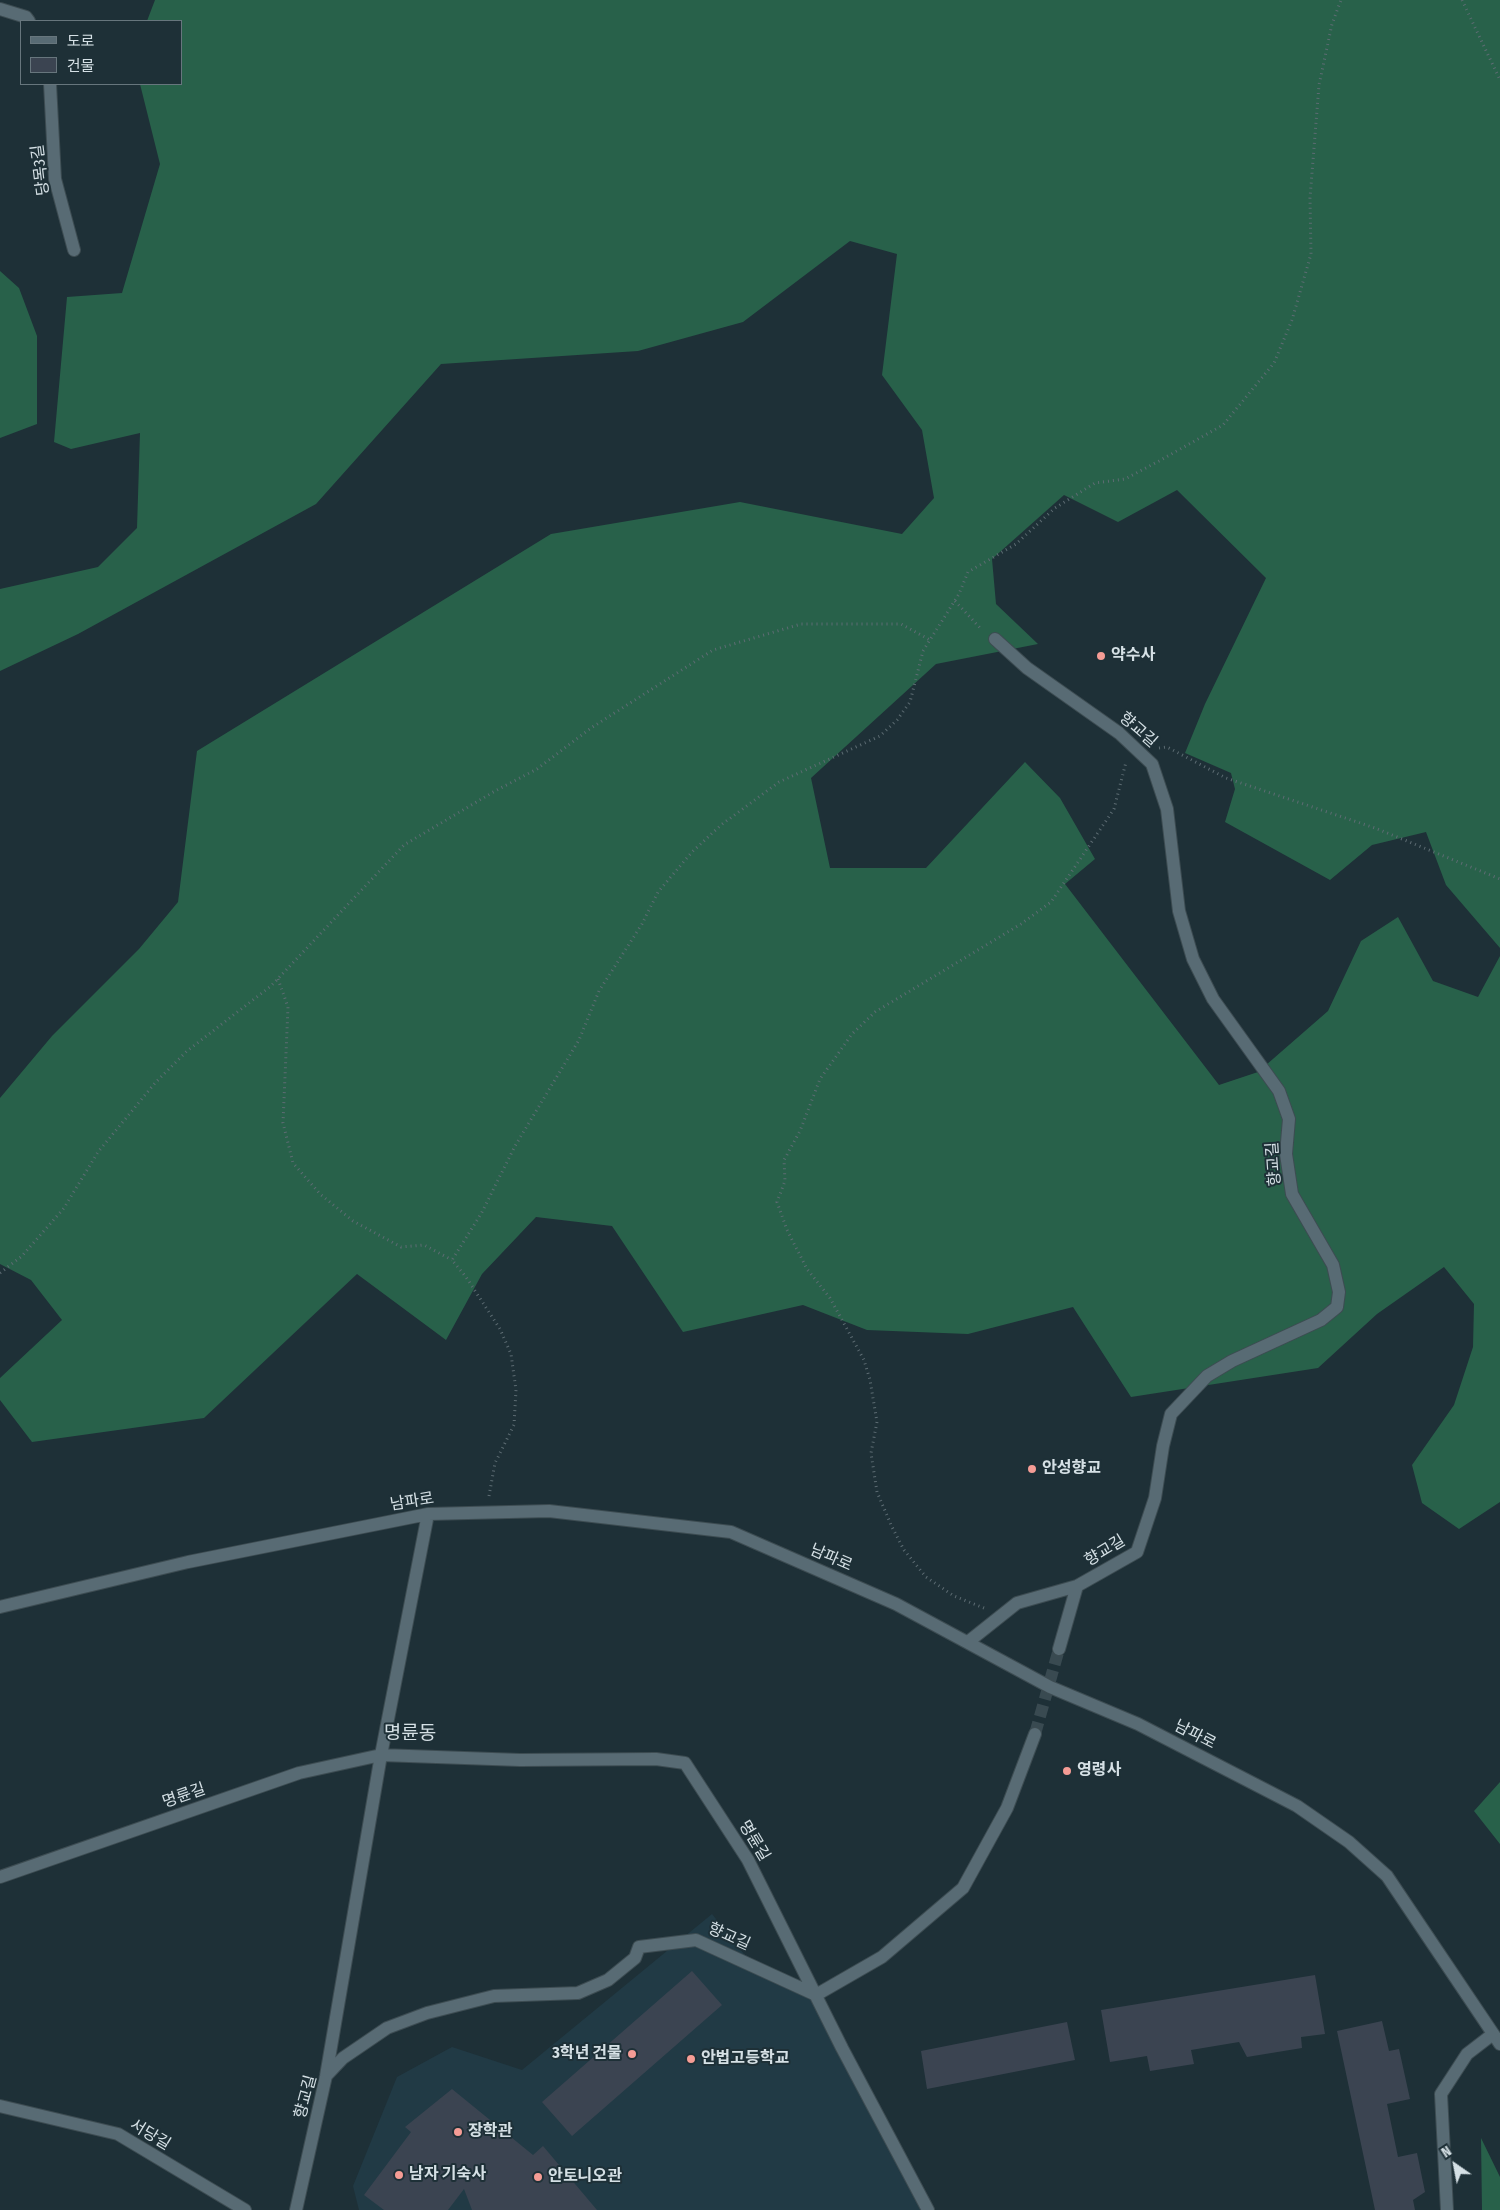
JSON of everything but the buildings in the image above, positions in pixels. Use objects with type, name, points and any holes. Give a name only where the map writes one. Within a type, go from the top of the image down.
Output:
[{"type":"street","points":[[0,9],[26,17],[28,20]]},
{"type":"street","name":"당목3길","points":[[50,85],[55,179],[74,250]]},
{"type":"street","name":"향교길","points":[[995,639],[1027,668],[1119,733],[1152,764],[1167,809],[1179,912],[1193,959],[1213,999],[1279,1091],[1289,1119],[1286,1154],[1292,1194],[1333,1265],[1339,1292],[1337,1307],[1322,1320],[1232,1361],[1207,1376],[1171,1414],[1163,1446],[1155,1498],[1137,1552],[1077,1586],[1059,1649]]},
{"type":"street","name":"남파로","points":[[0,1607],[188,1562],[428,1514],[549,1511],[731,1532],[896,1604],[1050,1687],[1138,1724],[1297,1806],[1349,1842],[1387,1876],[1496,2039]]},
{"type":"street","points":[[326,2076],[381,1755],[428,1514]]},
{"type":"street","points":[[968,1642],[1017,1602],[1077,1586]]},
{"type":"street","points":[[816,1995],[882,1957],[963,1888],[1007,1808],[1035,1734]]},
{"type":"street","name":"명륜길","points":[[0,1877],[299,1773],[381,1755],[520,1760],[656,1759],[685,1763],[748,1860],[928,2210]]},
{"type":"street","name":"향교길","points":[[296,2210],[326,2076],[343,2058],[387,2028],[427,2012],[494,1996],[578,1993],[608,1980],[636,1958],[640,1947],[696,1940],[816,1995]]},
{"type":"street","points":[[1447,2210],[1441,2094],[1467,2054],[1496,2039]]},
{"type":"street","name":"서당길","points":[[0,2106],[118,2134],[245,2210]]},
{"type":"path","points":[[452,1260],[482,1214],[515,1146],[579,1040],[599,992],[642,924],[658,892],[692,852],[721,825],[779,782],[880,736],[897,720],[910,702],[923,651],[955,601],[968,572],[1016,544],[1055,508],[1094,483],[1125,479],[1159,462],[1223,425],[1274,363],[1292,320],[1310,254],[1310,198],[1319,85],[1332,24],[1341,0]]},
{"type":"path","points":[[1462,0],[1500,80]]},
{"type":"path","points":[[955,601],[976,626],[995,639]]},
{"type":"path","points":[[0,1273],[22,1256],[64,1208],[98,1152],[155,1083],[187,1051],[271,986],[404,845],[495,791],[537,769],[591,728],[713,650],[801,624],[901,624],[930,640]]},
{"type":"path","points":[[1002,1614],[954,1596],[926,1577],[904,1550],[877,1492],[871,1453],[877,1422],[870,1380],[864,1360],[830,1298],[807,1269],[787,1230],[777,1202],[785,1181],[784,1160],[800,1131],[820,1079],[852,1034],[875,1012],[1021,924],[1051,902],[1114,809],[1127,756],[1119,733]]},
{"type":"path","points":[[1134,748],[1167,748],[1226,778],[1375,828],[1500,880]]},
{"type":"path","points":[[278,978],[288,1007],[284,1123],[293,1163],[320,1194],[353,1221],[400,1247],[424,1245],[452,1260],[466,1277],[495,1322],[512,1354],[516,1390],[514,1425],[495,1463],[487,1512]]},
{"type":"shaded area","name":"안법고등학교","points":[[712,1914],[744,1954],[811,1997],[929,2210],[359,2210],[353,2186],[397,2077],[452,2047],[522,2070]]},
{"type":"green space","points":[[155,0],[1500,0],[1500,948],[1446,885],[1426,832],[1372,845],[1330,880],[1225,822],[1235,789],[1231,773],[1185,753],[1205,704],[1266,578],[1177,490],[1118,522],[1064,495],[992,559],[996,604],[1038,644],[936,664],[811,778],[830,868],[926,868],[1025,762],[1060,798],[1095,859],[1065,884],[1219,1085],[1258,1072],[1328,1011],[1361,941],[1398,917],[1433,981],[1478,997],[1500,956],[1500,1502],[1459,1529],[1422,1503],[1412,1465],[1454,1405],[1473,1347],[1474,1304],[1444,1267],[1377,1314],[1318,1368],[1131,1397],[1073,1307],[968,1334],[867,1330],[803,1305],[683,1332],[612,1226],[536,1217],[482,1274],[446,1340],[357,1274],[204,1418],[32,1442],[0,1400],[0,1378],[62,1320],[31,1280],[0,1264],[0,1098],[52,1036],[139,949],[178,902],[197,751],[551,534],[740,502],[902,534],[934,498],[922,430],[882,375],[897,254],[850,241],[743,322],[638,351],[441,364],[316,504],[78,634],[0,671],[0,589],[98,567],[137,528],[140,433],[71,449],[54,442],[67,297],[122,293],[160,164],[140,85],[182,85],[182,20],[147,20]]},
{"type":"green space","points":[[0,271],[19,288],[37,336],[37,424],[0,438]]},
{"type":"green space","points":[[1500,1782],[1500,1844],[1474,1811]]},
{"type":"green space","points":[[1481,2138],[1500,2177],[1500,2210],[1482,2210]]},
{"type":"tunnel","points":[[1035,1734],[1059,1649]]},
{"type":"place","name":"약수사","points":[[1101,656]]},
{"type":"place","name":"안성향교","points":[[1032,1469]]},
{"type":"place","name":"영령사","points":[[1067,1771]]},
{"type":"place","name":"3학년 건물","points":[[632,2054]]},
{"type":"place","name":"안법고등학교","points":[[691,2059]]},
{"type":"place","name":"장학관","points":[[458,2132]]},
{"type":"place","name":"남자 기숙사","points":[[399,2175]]},
{"type":"place","name":"안토니오관","points":[[538,2177]]},
{"type":"district","name":"명륜동","points":[[410,1734]]}]
